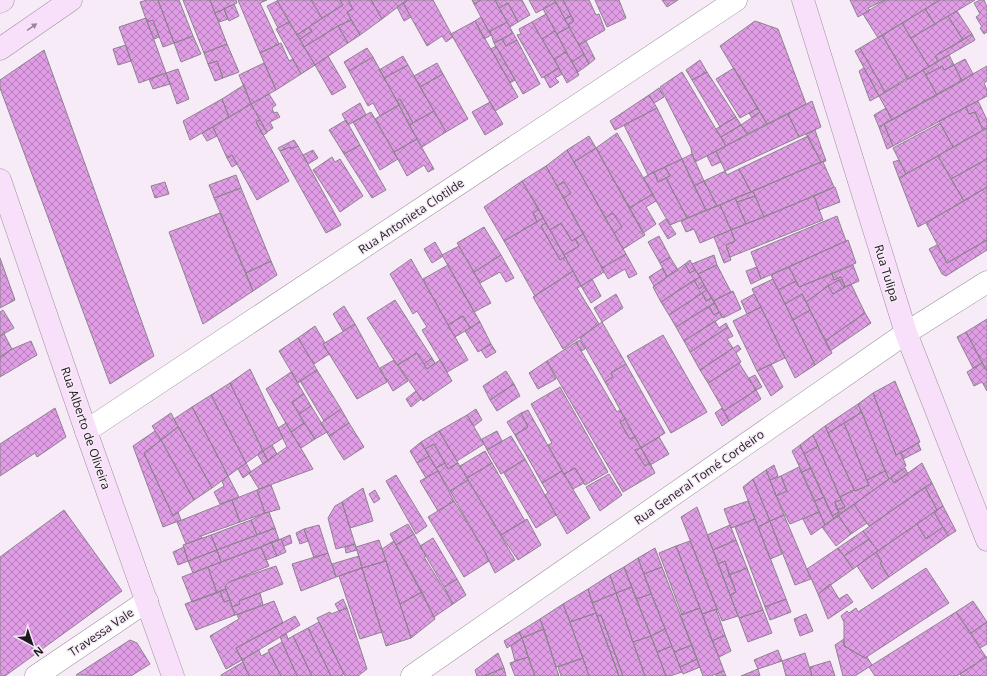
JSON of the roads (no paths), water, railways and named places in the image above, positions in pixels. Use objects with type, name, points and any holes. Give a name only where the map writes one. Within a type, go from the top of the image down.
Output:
[{"type":"street","points":[[0,49],[71,0]]},
{"type":"street","name":"Rua Antonieta Clotilde","points":[[86,431],[736,0]]},
{"type":"street","name":"Rua Tulipa","points":[[803,0],[906,333],[987,540]]},
{"type":"street","name":"Rua Alberto de Oliveira","points":[[0,180],[86,431],[173,676]]},
{"type":"street","name":"Rua General Tomé Cordeiro","points":[[412,676],[906,333],[987,282]]},
{"type":"street","name":"Travessa Vale","points":[[36,676],[147,601]]}]
